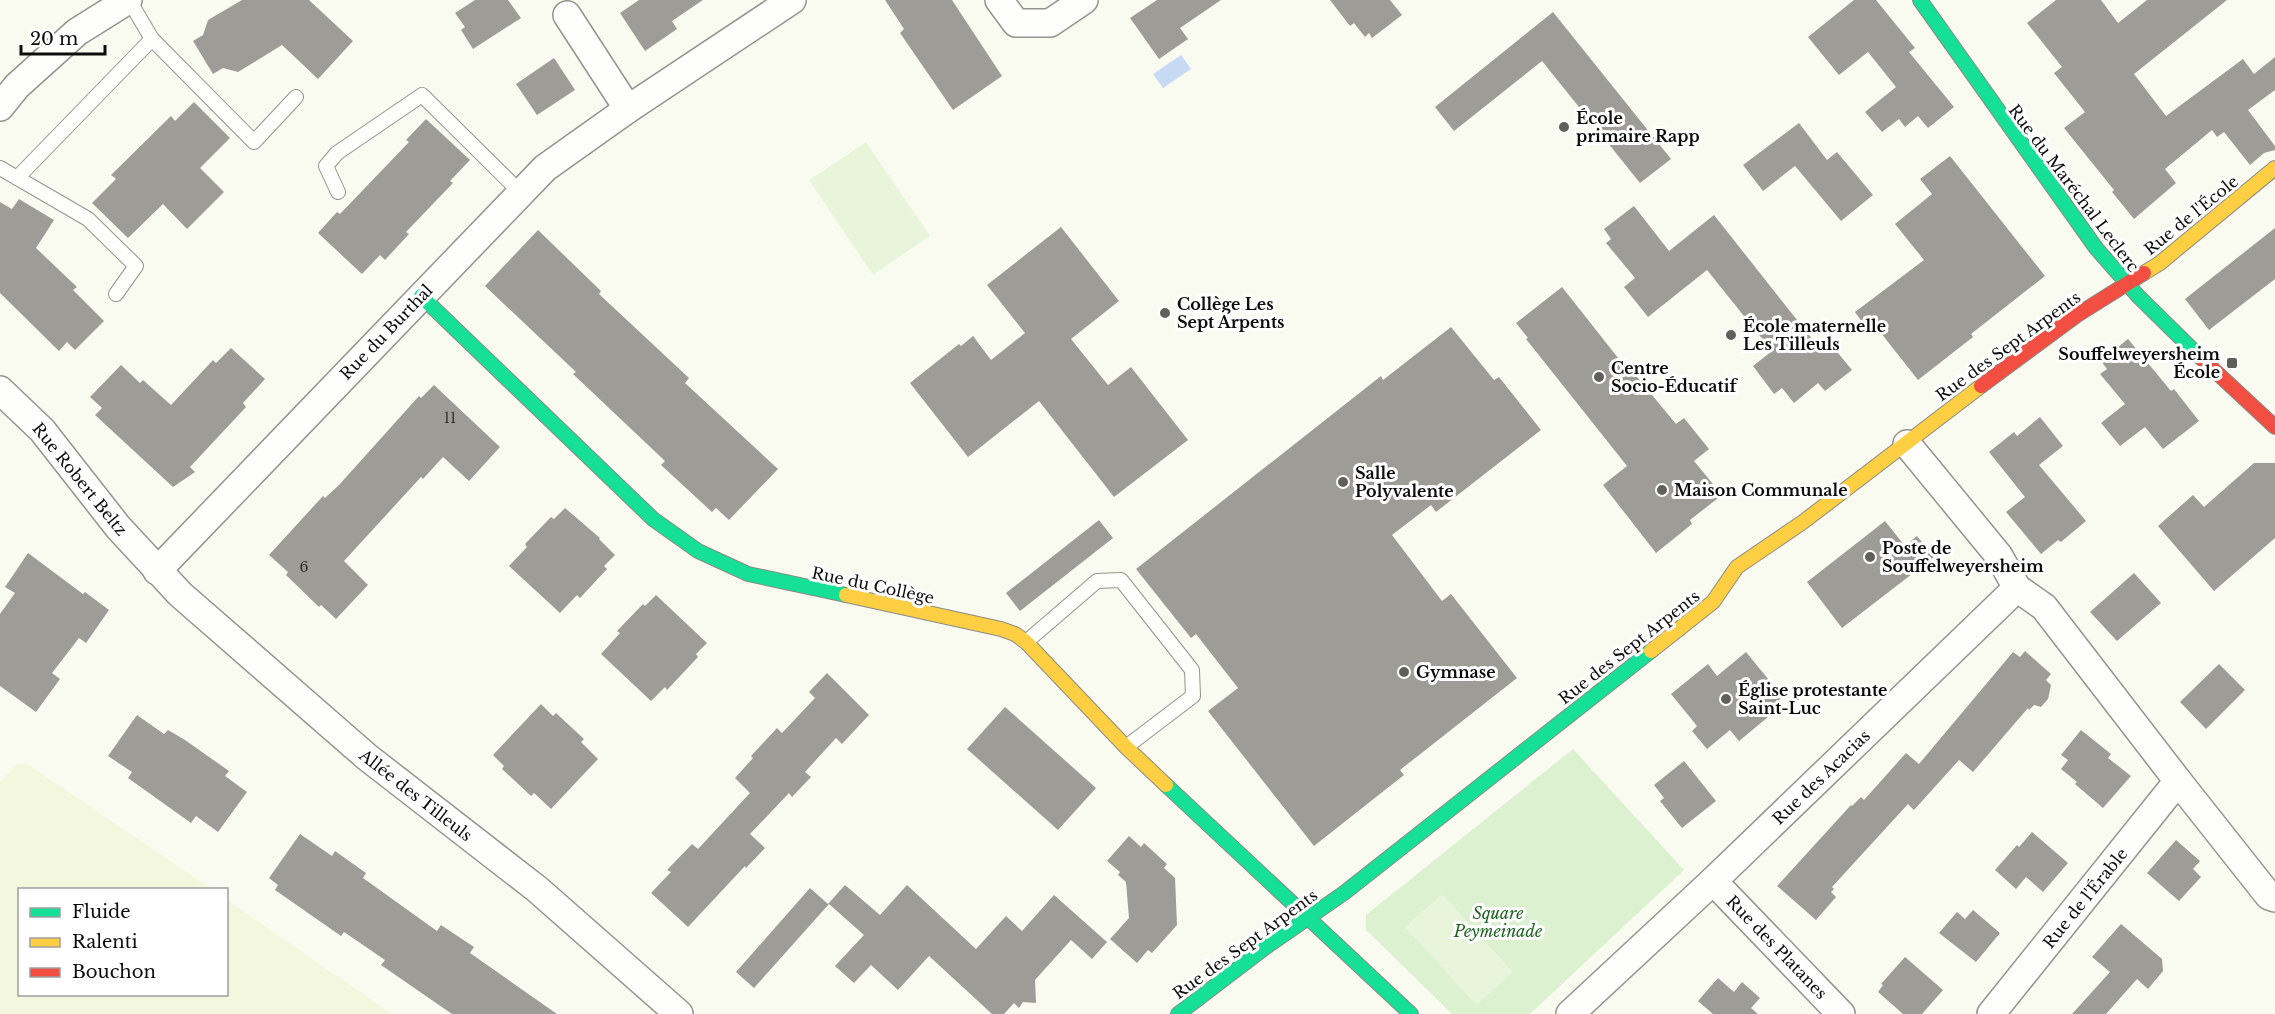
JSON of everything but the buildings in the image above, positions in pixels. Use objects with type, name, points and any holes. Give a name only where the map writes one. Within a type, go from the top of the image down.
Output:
[{"type":"street","points":[[0,107],[16,86],[77,32],[128,0]]},
{"type":"street","name":"Rue du Burthal","points":[[157,571],[545,168],[628,109],[792,0]]},
{"type":"street","points":[[999,0],[1016,23],[1050,22],[1084,0]]},
{"type":"street","name":"Rue du Maréchal Leclerc","points":[[1920,0],[2082,229],[2125,284],[2275,428]]},
{"type":"street","points":[[567,15],[628,109]]},
{"type":"street","name":"Rue de l'École","points":[[2125,284],[2160,263],[2275,168]]},
{"type":"street","name":"Rue des Sept Arpents","points":[[1178,1014],[1308,917],[1344,893],[1713,602],[1737,567],[1803,522],[1907,444],[1966,396],[2077,315],[2125,284]]},
{"type":"street","name":"Rue du Collège","points":[[421,296],[653,519],[698,551],[748,574],[1001,629],[1015,634],[1026,642],[1126,747],[1412,1014]]},
{"type":"street","name":"Rue Robert Beltz","points":[[0,390],[42,430],[118,527],[157,571]]},
{"type":"street","points":[[1907,444],[1998,556],[2016,588],[2044,607],[2268,896],[2275,898]]},
{"type":"street","name":"Allée des Tilleuls","points":[[157,571],[180,594],[367,757],[537,889],[679,1014]]},
{"type":"street","name":"Rue des Acacias","points":[[1570,1014],[1713,881],[2016,588]]},
{"type":"street","name":"Rue de l'Érable","points":[[1991,1014],[2178,781]]},
{"type":"street","name":"Rue des Platanes","points":[[1713,881],[1841,1014]]},
{"type":"lane","points":[[128,0],[152,39],[254,142],[296,97]]},
{"type":"lane","points":[[17,178],[152,39]]},
{"type":"lane","points":[[338,192],[326,166],[337,153],[422,95],[521,193]]},
{"type":"lane","points":[[0,168],[88,219],[136,266],[116,294]]},
{"type":"lane","points":[[1026,642],[1097,581],[1121,580],[1192,670],[1193,696],[1126,747]]},
{"type":"green space","points":[[866,142],[930,236],[873,275],[809,180]]},
{"type":"green space","name":"Square Peymeinade","points":[[1573,749],[1684,870],[1530,1014],[1452,1014],[1366,930],[1366,915]]},
{"type":"green space","points":[[18,764],[29,765],[210,888],[18,888],[18,996],[228,996],[228,901],[392,1014],[0,1014],[0,782]]},
{"type":"green space","points":[[1442,894],[1513,972],[1476,1005],[1405,927]]},
{"type":"water","points":[[1181,55],[1191,69],[1163,88],[1153,74]]},
{"type":"traffic: fast","points":[[1920,0],[2096,248],[2138,296],[2200,357]]},
{"type":"traffic: fast","points":[[421,296],[653,519],[698,551],[748,574],[846,595]]},
{"type":"traffic: fast","points":[[1178,1014],[1266,947],[1344,893],[1651,651]]},
{"type":"traffic: fast","points":[[1166,785],[1411,1014]]},
{"type":"traffic: slow","points":[[2144,273],[2160,263],[2275,168]]},
{"type":"traffic: slow","points":[[1651,651],[1713,602],[1737,567],[1803,522],[1981,386]]},
{"type":"traffic: slow","points":[[846,595],[1015,634],[1026,642],[1126,747],[1166,785]]},
{"type":"traffic: jam","points":[[1981,386],[2077,315],[2144,273]]},
{"type":"traffic: jam","points":[[2200,357],[2275,427]]},
{"type":"place","name":"École primaire Rapp","points":[[1564,127]]},
{"type":"place","name":"Collège Les Sept Arpents","points":[[1165,313]]},
{"type":"place","name":"École maternelle Les Tilleuls","points":[[1731,335]]},
{"type":"place","name":"Souffelweyersheim École","points":[[2232,363]]},
{"type":"place","name":"Centre Socio-Éducatif","points":[[1599,377]]},
{"type":"place","name":"Salle Polyvalente","points":[[1343,482]]},
{"type":"place","name":"Maison Communale","points":[[1662,490]]},
{"type":"place","name":"Poste de Souffelweyersheim","points":[[1870,557]]},
{"type":"place","name":"Gymnase","points":[[1404,672]]},
{"type":"place","name":"Église protestante Saint-Luc","points":[[1726,699]]}]
